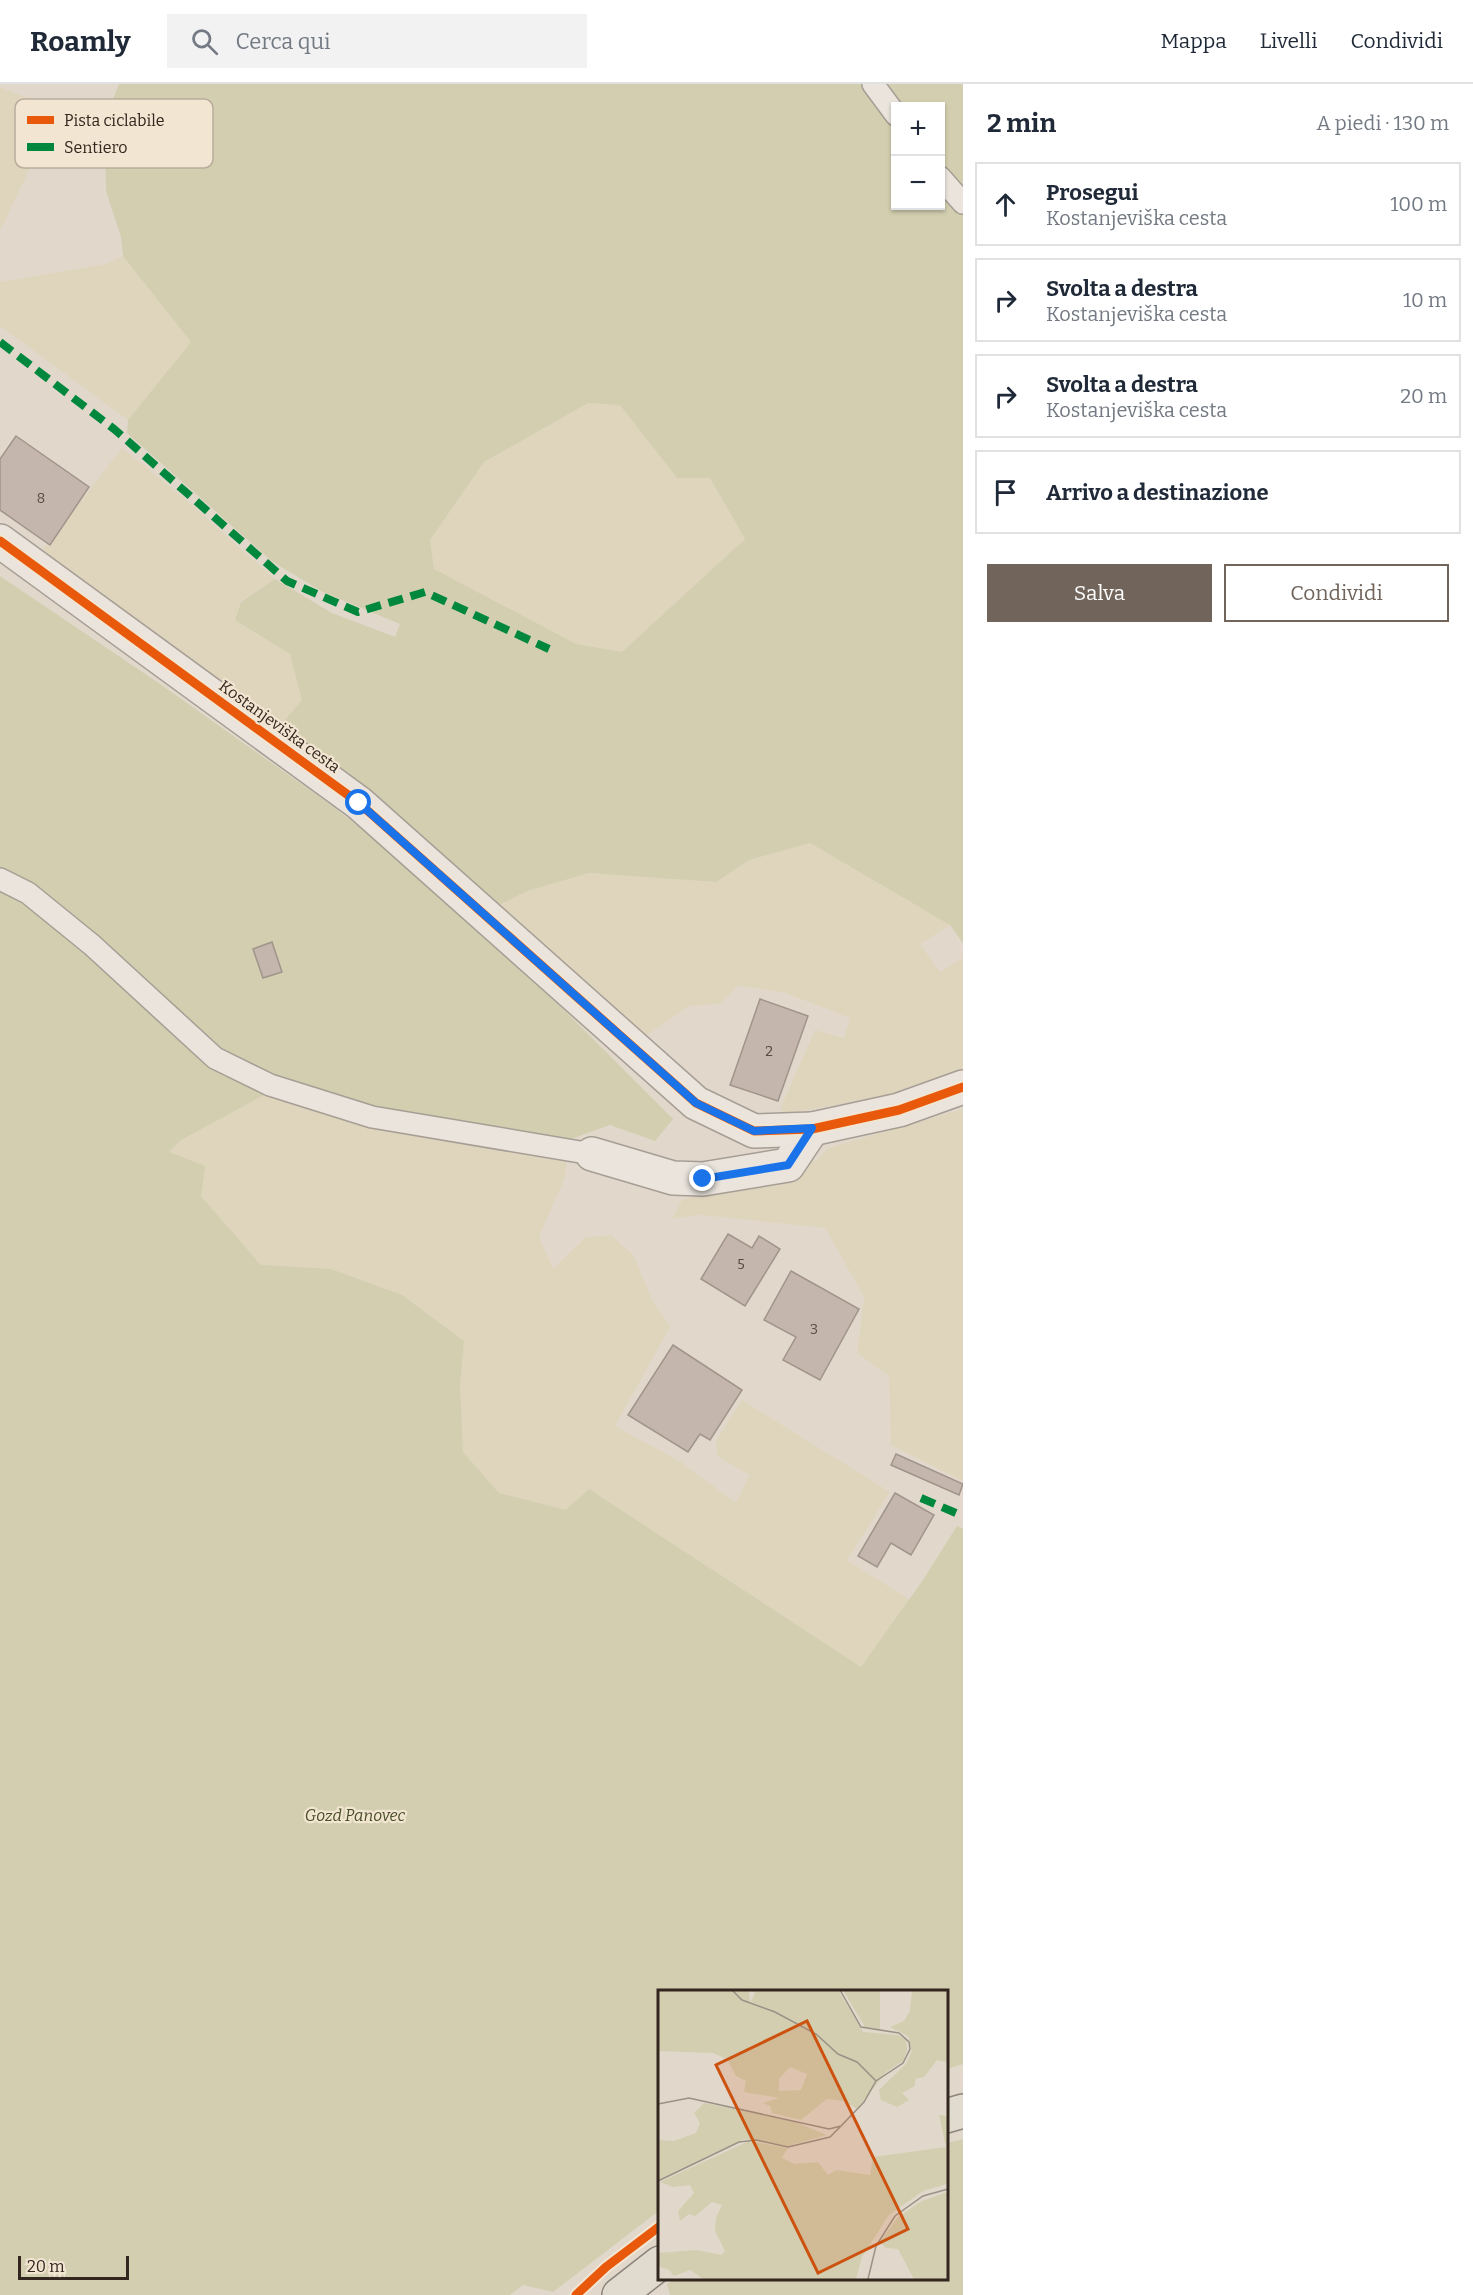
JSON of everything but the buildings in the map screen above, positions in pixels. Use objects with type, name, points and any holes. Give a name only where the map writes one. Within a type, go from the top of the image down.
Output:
[{"type":"main road","points":[[948,2115],[963,2111]]},
{"type":"main road","points":[[619,2295],[658,2265]]},
{"type":"street","name":"Kostanjeviška cesta","points":[[0,541],[359,803],[696,1103],[754,1131],[812,1128],[898,1110],[963,1087]]},
{"type":"street","points":[[592,1154],[673,1178],[703,1179],[788,1165],[812,1128]]},
{"type":"lane","points":[[873,84],[891,108]]},
{"type":"lane","points":[[945,183],[963,203]]},
{"type":"lane","points":[[0,879],[28,893],[92,945],[215,1058],[270,1085],[372,1117],[592,1154]]},
{"type":"shaded area","points":[[0,87],[31,99],[15,99],[15,168],[30,168],[0,231]]},
{"type":"shaded area","points":[[123,256],[191,342],[128,420],[0,326],[0,282],[105,264]]},
{"type":"shaded area","points":[[588,403],[620,405],[677,478],[710,478],[745,539],[622,652],[575,644],[434,570],[430,540],[484,462]]},
{"type":"shaded area","points":[[122,448],[184,498],[275,579],[241,601],[235,620],[290,654],[302,700],[280,726],[41,552]]},
{"type":"shaded area","points":[[810,843],[950,925],[920,944],[940,972],[963,958],[963,1071],[896,1094],[786,1114],[780,1109],[815,1030],[844,1038],[850,1018],[783,992],[738,986],[719,1004],[689,1006],[646,1036],[499,905],[527,891],[589,873],[716,882],[749,860]]},
{"type":"shaded area","points":[[266,1094],[375,1129],[567,1162],[564,1180],[539,1237],[553,1269],[586,1237],[611,1235],[634,1256],[651,1298],[670,1327],[615,1426],[681,1462],[736,1503],[749,1475],[717,1456],[716,1441],[742,1400],[890,1492],[847,1560],[910,1600],[861,1667],[589,1489],[566,1510],[499,1493],[463,1452],[460,1385],[464,1341],[402,1295],[331,1269],[261,1265],[201,1196],[169,1152],[181,1140]]},
{"type":"shaded area","points":[[963,1109],[963,1481],[891,1445],[889,1376],[857,1353],[864,1297],[825,1228],[701,1215],[672,1219],[682,1200],[817,1160],[828,1148]]},
{"type":"green space","points":[[119,84],[963,84],[963,943],[950,925],[810,843],[749,860],[716,882],[589,873],[527,891],[499,905],[382,800],[280,726],[302,700],[290,654],[235,620],[241,602],[275,579],[332,613],[395,637],[400,624],[323,592],[273,562],[127,433],[128,420],[191,342],[123,256],[121,237],[106,191],[106,168],[213,168],[213,99],[113,99]],"holes":[[[588,403],[620,405],[677,478],[710,478],[745,539],[622,652],[576,644],[434,569],[430,540],[484,462]]]},
{"type":"green space","points":[[0,576],[160,684],[331,805],[424,878],[492,945],[559,1005],[673,1119],[655,1141],[610,1125],[571,1139],[497,1129],[384,1108],[273,1077],[216,1046],[0,869]]},
{"type":"green space","name":"Gozd Panovec","points":[[0,891],[26,906],[84,949],[169,1030],[221,1072],[266,1094],[181,1140],[169,1152],[205,1166],[201,1196],[261,1265],[331,1269],[402,1295],[464,1341],[460,1385],[463,1452],[499,1493],[566,1510],[589,1489],[861,1667],[923,1580],[957,1526],[963,1529],[963,2064],[948,2069],[948,1990],[658,1990],[658,2212],[553,2292],[523,2285],[510,2295],[0,2295]]},
{"type":"green space","points":[[963,2139],[963,2295],[670,2295],[667,2284],[673,2280],[948,2280],[948,2143]]},
{"type":"marked path","points":[[0,342],[114,429],[287,581],[358,612],[425,592],[549,649]]},
{"type":"marked path","points":[[921,1498],[963,1516]]},
{"type":"cycle path","points":[[0,541],[359,803],[696,1103],[754,1131],[812,1129],[899,1110],[963,1087]]},
{"type":"cycle path","points":[[576,2295],[606,2267],[658,2228]]},
{"type":"route","points":[[359,803],[696,1103],[754,1131],[812,1128],[788,1165],[703,1179]]}]
